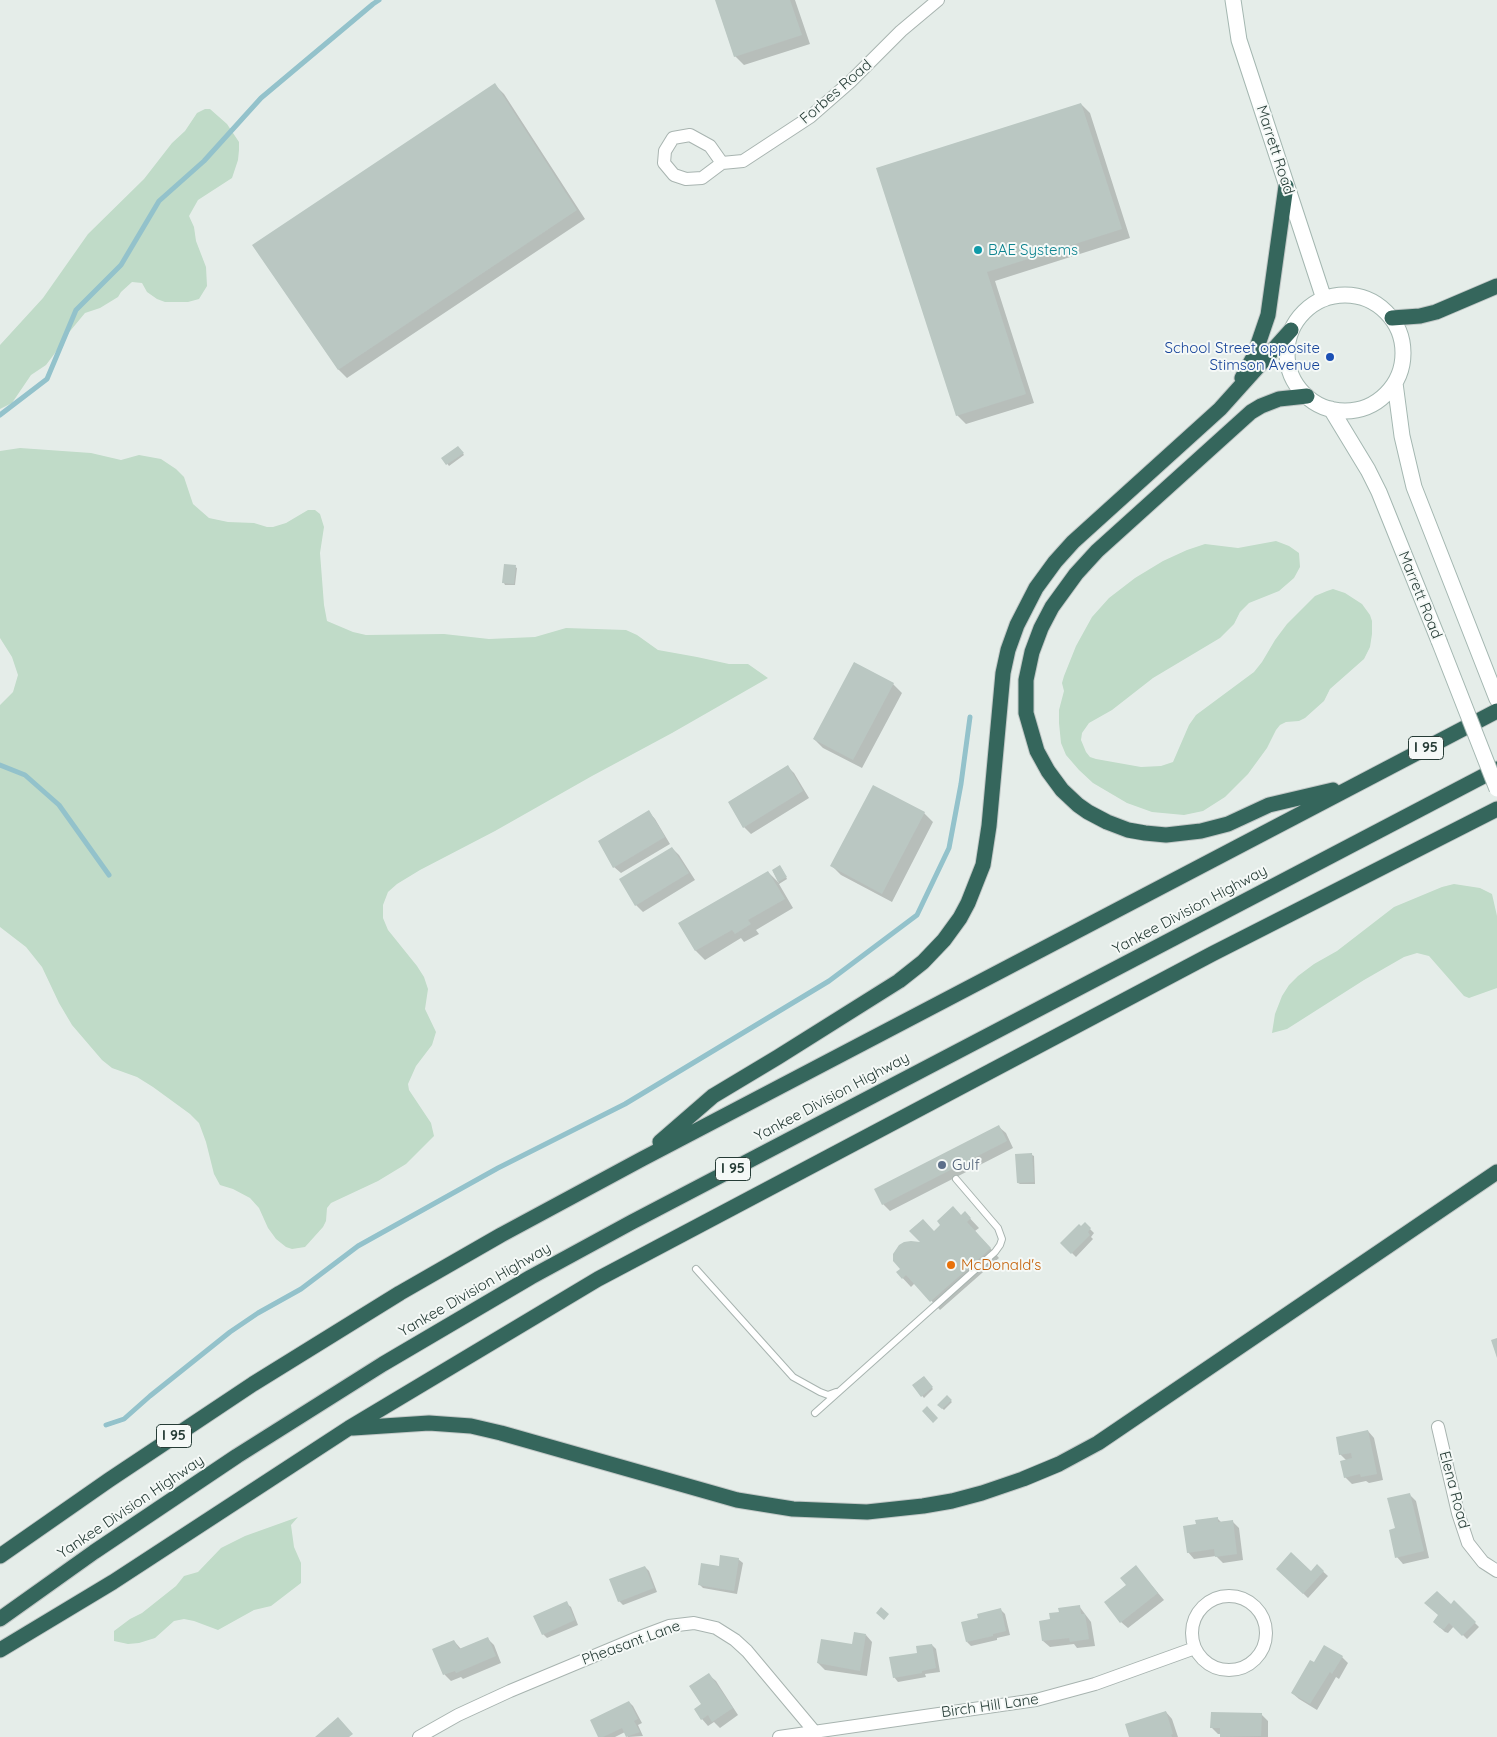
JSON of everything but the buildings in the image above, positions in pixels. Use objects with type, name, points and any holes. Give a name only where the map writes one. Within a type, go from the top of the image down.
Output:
[{"type":"highway","points":[[1227,403],[1254,356],[1264,329],[1271,301],[1286,186]]},
{"type":"highway","points":[[1392,318],[1420,316],[1436,312],[1497,286]]},
{"type":"highway","points":[[642,1158],[713,1096],[778,1058],[894,984],[919,965],[944,940],[964,911],[975,888],[983,864],[989,826],[1003,673],[1010,643],[1024,611],[1044,576],[1073,542],[1227,403],[1292,330]]},
{"type":"highway","points":[[1307,396],[1275,400],[1251,412],[1098,551],[1076,574],[1052,607],[1041,628],[1032,652],[1026,680],[1026,713],[1040,758],[1051,776],[1069,797],[1099,819],[1136,832],[1166,835],[1210,830],[1236,821],[1269,805],[1354,786]]},
{"type":"highway","name":"I 95","points":[[0,1556],[157,1447],[302,1353],[450,1264],[642,1158],[1497,711]]},
{"type":"highway","name":"Yankee Division Highway","points":[[0,1619],[117,1536],[237,1456],[383,1364],[523,1282],[632,1222],[1497,769]]},
{"type":"highway","points":[[0,1650],[121,1576],[348,1428],[565,1298],[647,1252],[1204,959],[1497,809]]},
{"type":"highway","points":[[348,1428],[422,1423],[472,1426],[738,1500],[793,1509],[867,1512],[952,1501],[1029,1477],[1059,1464],[1098,1443],[1497,1172]]},
{"type":"main road","name":"Marrett Road","points":[[1233,0],[1238,40],[1324,299]]},
{"type":"main road","points":[[1345,295],[1366,299],[1376,304],[1392,318],[1401,338],[1403,348],[1401,370],[1395,383],[1384,396],[1367,407],[1345,411],[1330,409],[1307,396],[1296,384],[1288,363],[1287,352],[1292,330],[1304,311],[1324,299],[1345,295]]},
{"type":"main road","points":[[1395,383],[1402,436],[1414,487],[1497,699]]},
{"type":"main road","name":"Marrett Road","points":[[1330,409],[1368,470],[1379,492],[1497,788]]},
{"type":"street","name":"Forbes Road","points":[[722,163],[710,146],[690,135],[673,138],[665,150],[664,163],[674,175],[686,179],[702,178],[722,163],[744,161],[810,117],[850,82],[901,31],[938,0]]},
{"type":"street","name":"Elena Road","points":[[1438,1427],[1458,1513],[1468,1543],[1483,1562],[1497,1571]]},
{"type":"street","points":[[1226,1596],[1238,1598],[1251,1604],[1259,1613],[1264,1623],[1264,1648],[1258,1658],[1240,1668],[1227,1670],[1215,1667],[1208,1663],[1195,1648],[1192,1637],[1195,1617],[1202,1607],[1213,1600],[1226,1596]]},
{"type":"street","name":"Pheasant Lane","points":[[419,1737],[458,1715],[501,1695],[636,1638],[669,1626],[694,1623],[716,1628],[735,1640],[747,1651],[814,1731]]},
{"type":"street","name":"Birch Hill Lane","points":[[779,1737],[1036,1700],[1095,1684],[1195,1648]]},
{"type":"lane","points":[[815,1413],[995,1252],[1000,1245],[1002,1239],[998,1228],[956,1179]]},
{"type":"lane","points":[[696,1269],[793,1377],[824,1394],[831,1394],[840,1390]]},
{"type":"green space","points":[[210,109],[227,124],[239,142],[239,150],[232,178],[198,200],[189,216],[206,267],[207,286],[199,299],[188,302],[165,302],[147,292],[142,283],[132,282],[118,297],[100,308],[85,313],[46,365],[31,375],[12,403],[0,409],[0,345],[43,298],[88,234],[144,179],[172,143],[185,131],[197,113]]},
{"type":"green space","points":[[20,448],[91,453],[121,460],[139,455],[161,459],[184,477],[193,504],[209,518],[228,522],[254,523],[273,527],[286,523],[308,510],[315,510],[320,514],[324,527],[320,553],[327,621],[353,632],[366,635],[444,634],[489,639],[535,637],[566,628],[626,630],[637,635],[658,650],[729,664],[748,664],[768,678],[495,831],[420,870],[388,892],[383,905],[383,918],[388,930],[424,977],[428,989],[425,1009],[436,1032],[432,1045],[416,1066],[408,1084],[409,1090],[431,1123],[434,1136],[406,1164],[378,1181],[331,1203],[327,1208],[326,1221],[323,1227],[305,1247],[292,1249],[286,1247],[276,1239],[268,1228],[259,1208],[250,1198],[220,1185],[214,1174],[199,1123],[190,1114],[153,1087],[137,1077],[112,1068],[102,1060],[72,1025],[42,967],[26,947],[0,927],[0,705],[13,692],[18,675],[12,657],[0,638],[0,451]]},
{"type":"green space","points":[[1276,541],[1289,546],[1299,553],[1300,567],[1294,578],[1279,591],[1249,603],[1240,612],[1234,624],[1220,638],[1153,678],[1112,710],[1089,723],[1082,733],[1081,740],[1086,752],[1090,757],[1096,759],[1141,767],[1161,766],[1173,762],[1189,725],[1196,715],[1254,672],[1287,624],[1315,596],[1327,591],[1333,589],[1345,593],[1362,604],[1370,615],[1372,634],[1370,647],[1364,659],[1330,689],[1324,701],[1305,718],[1280,725],[1267,748],[1248,774],[1225,797],[1203,811],[1184,815],[1152,812],[1127,803],[1093,783],[1066,755],[1061,743],[1059,723],[1059,710],[1064,691],[1062,683],[1064,676],[1076,646],[1092,617],[1109,598],[1135,578],[1163,561],[1187,550],[1205,544],[1238,548]]},
{"type":"green space","points":[[1454,884],[1480,888],[1492,894],[1497,916],[1497,988],[1469,998],[1464,996],[1429,956],[1417,953],[1404,957],[1364,980],[1287,1029],[1272,1033],[1275,1014],[1282,996],[1298,976],[1337,951],[1394,907]]},
{"type":"green space","points":[[298,1517],[291,1525],[294,1547],[301,1563],[301,1583],[271,1606],[254,1610],[218,1630],[184,1619],[174,1621],[155,1638],[128,1644],[114,1641],[114,1631],[142,1613],[176,1586],[184,1576],[198,1572],[221,1548],[245,1536]]},
{"type":"waterway","points":[[0,415],[47,379],[76,310],[121,265],[159,201],[204,161],[261,98],[379,0]]},
{"type":"waterway","points":[[106,1425],[124,1419],[230,1332],[258,1313],[301,1289],[358,1246],[498,1168],[625,1104],[829,981],[917,915],[949,848],[961,784],[970,717]]},
{"type":"waterway","points":[[0,765],[25,775],[59,805],[109,875]]},
{"type":"place","name":"BAE Systems","points":[[978,250]]},
{"type":"place","name":"School Street opposite Stimson Avenue","points":[[1330,357]]},
{"type":"place","name":"Gulf","points":[[942,1165]]},
{"type":"place","name":"McDonald's","points":[[951,1265]]}]
